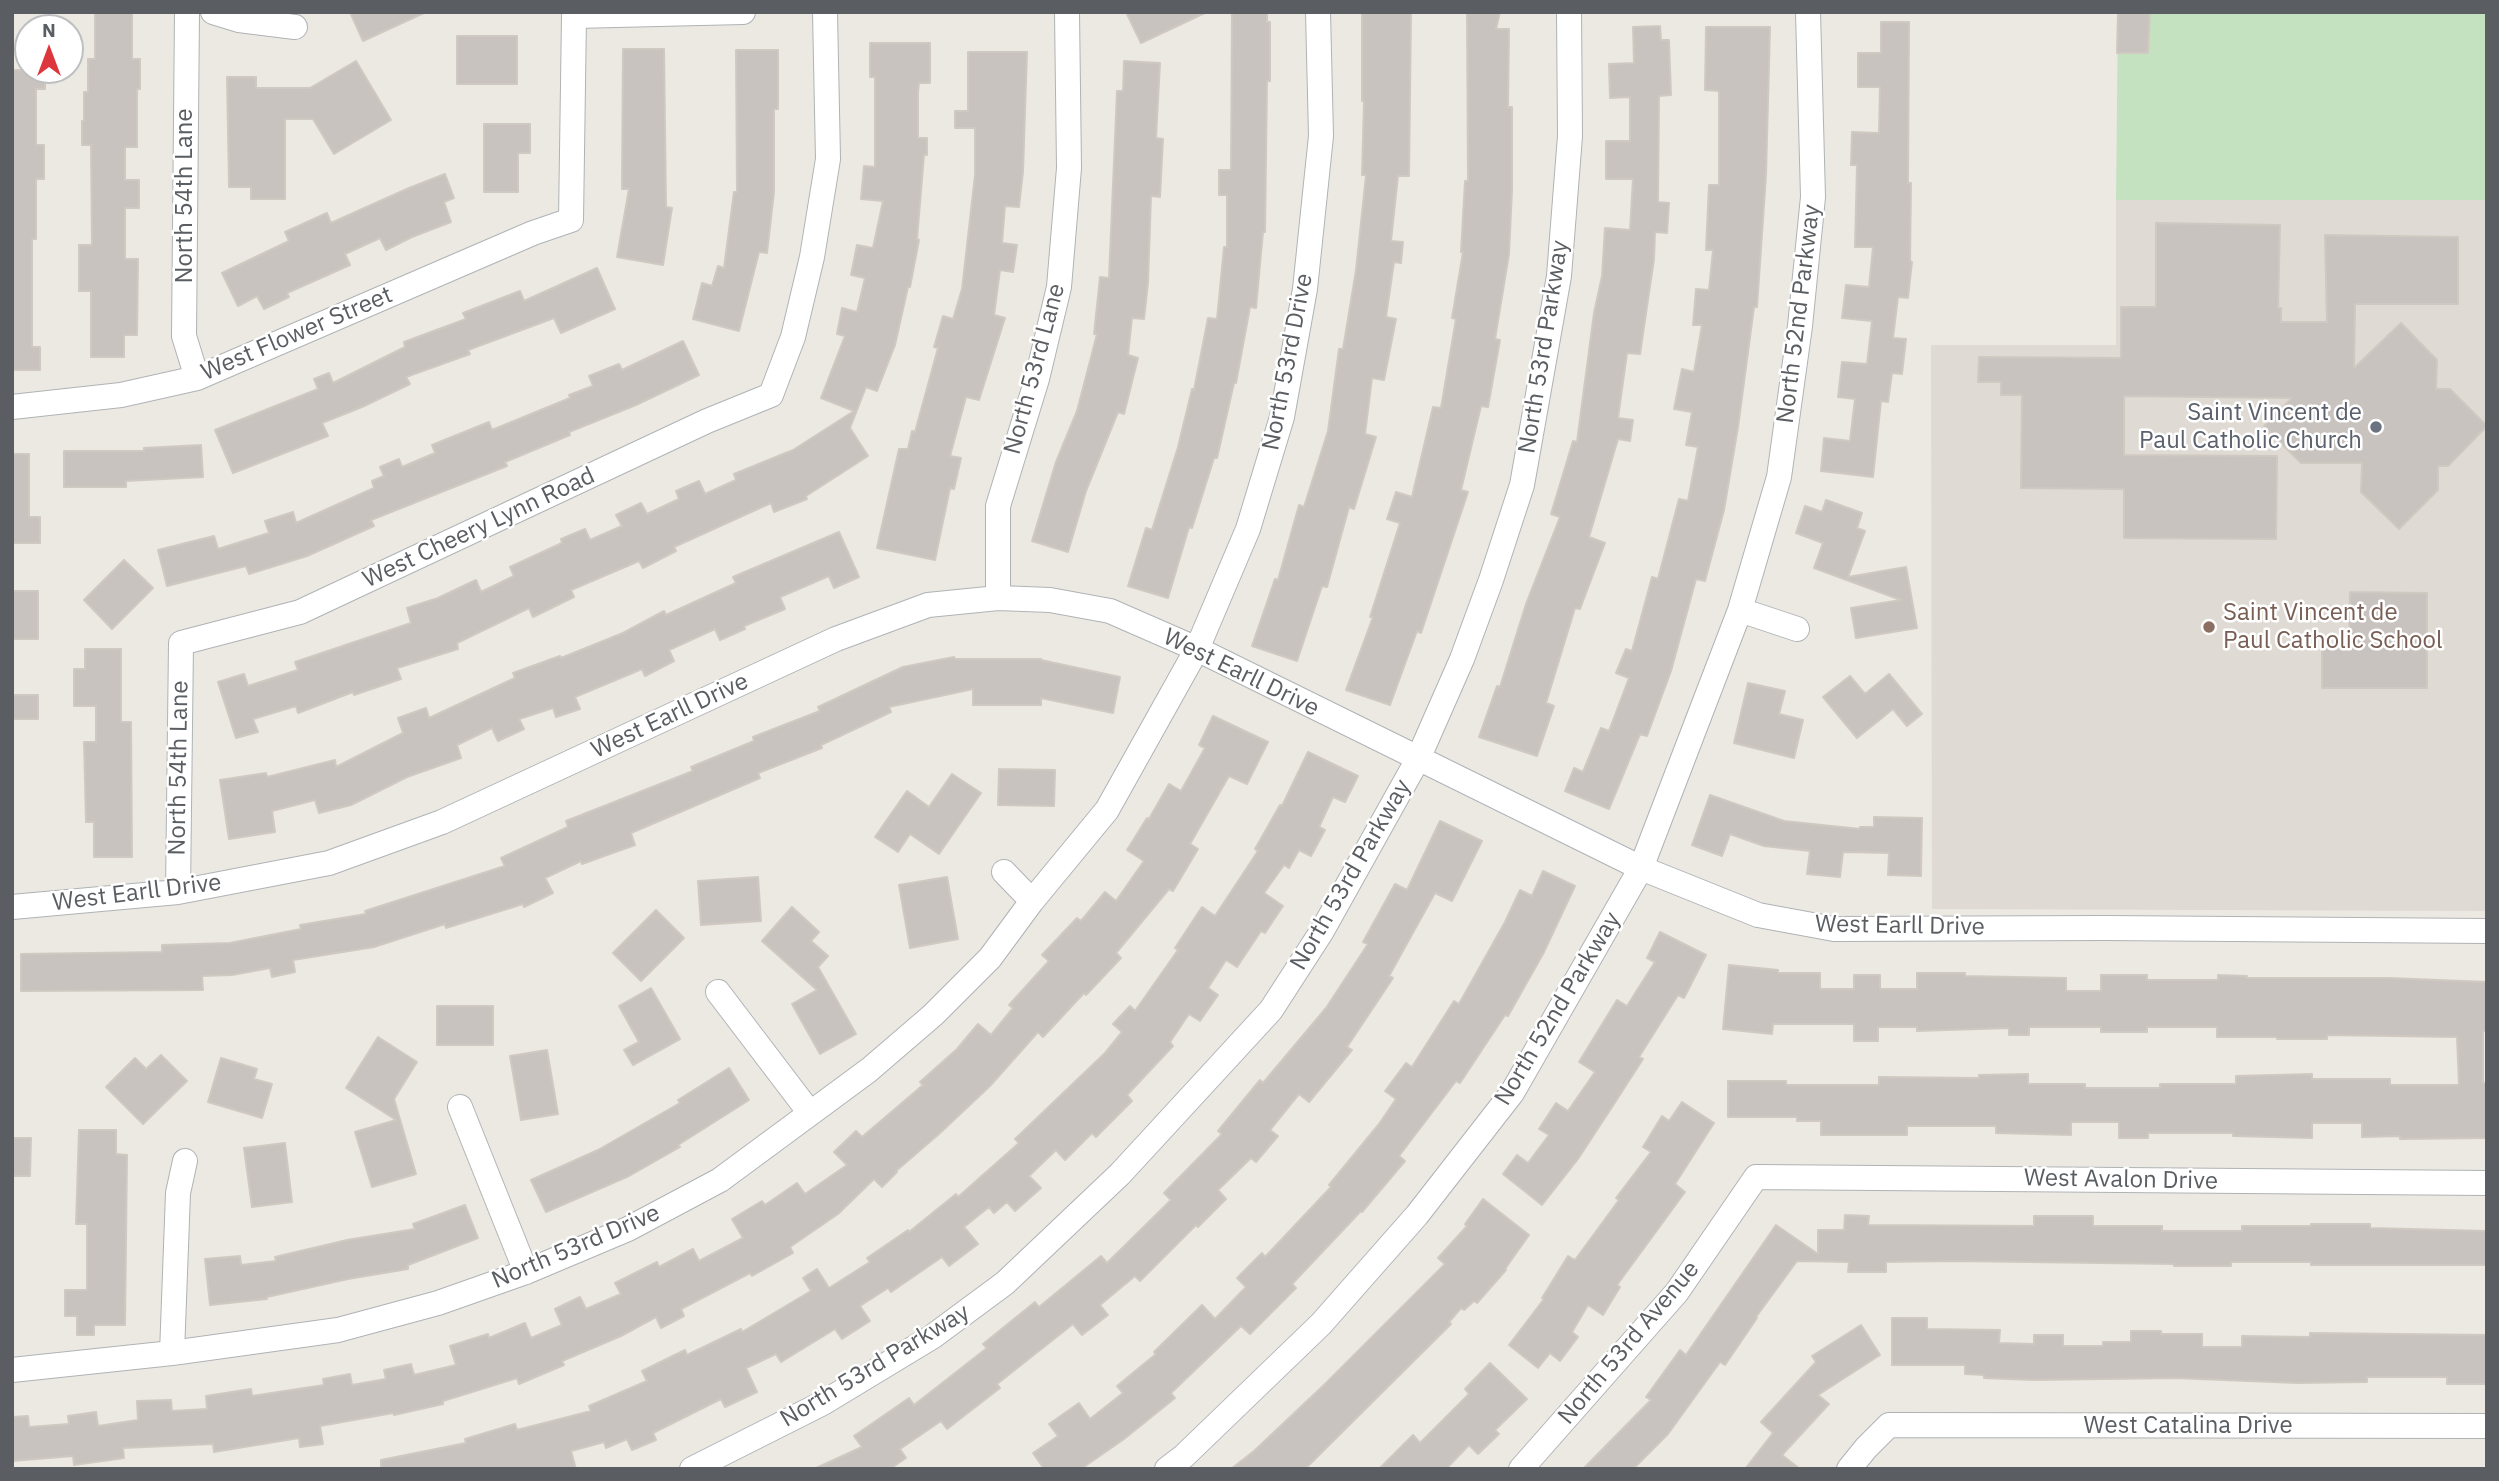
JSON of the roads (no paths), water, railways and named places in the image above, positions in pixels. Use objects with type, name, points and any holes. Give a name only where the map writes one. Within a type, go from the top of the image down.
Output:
[{"type":"street","name":"North 54th Lane","points":[[187,12],[184,336],[197,378]]},
{"type":"street","points":[[213,12],[239,20],[295,27]]},
{"type":"street","name":"West Flower Street","points":[[12,407],[121,395],[197,378],[520,238],[571,219],[574,16],[743,12]]},
{"type":"street","name":"West Cheery Lynn Road","points":[[181,643],[300,612],[707,421],[771,395],[793,337],[812,257],[828,159],[825,12]]},
{"type":"street","name":"North 53rd Lane","points":[[998,598],[998,506],[1037,379],[1059,288],[1069,169],[1067,12]]},
{"type":"street","name":"North 53rd Drive","points":[[12,1370],[172,1353],[338,1330],[439,1303],[527,1272],[628,1229],[720,1180],[869,1070],[933,1015],[990,958],[1032,901],[1107,810],[1197,649],[1248,529],[1282,417],[1305,289],[1321,136],[1318,12]]},
{"type":"street","name":"North 53rd Parkway","points":[[692,1469],[823,1403],[932,1337],[1005,1283],[1120,1174],[1271,1010],[1335,908],[1418,759],[1462,659],[1521,485],[1559,276],[1570,136],[1569,12]]},
{"type":"street","name":"North 52nd Parkway","points":[[1167,1469],[1184,1456],[1321,1324],[1417,1215],[1512,1093],[1642,868],[1740,610],[1779,477],[1800,326],[1813,197],[1808,12]]},
{"type":"street","name":"West Earll Drive","points":[[12,907],[178,892],[329,863],[442,821],[836,639],[928,605],[998,598],[1050,600],[1110,611],[1197,649],[1642,868],[1758,915],[1834,929],[2487,931]]},
{"type":"street","points":[[1740,610],[1797,629]]},
{"type":"street","name":"North 54th Lane","points":[[178,892],[181,643]]},
{"type":"street","points":[[1004,872],[1032,901]]},
{"type":"street","points":[[718,992],[810,1113]]},
{"type":"street","points":[[460,1107],[527,1272]]},
{"type":"street","points":[[172,1353],[178,1193],[185,1161]]},
{"type":"street","name":"West Avalon Drive","points":[[1756,1177],[2487,1184]]},
{"type":"street","name":"North 53rd Avenue","points":[[1521,1469],[1677,1292],[1756,1177]]},
{"type":"street","name":"West Catalina Drive","points":[[1849,1469],[1889,1425],[2487,1426]]},
{"type":"place","name":"Saint Vincent de Paul Catholic Church","points":[[2376,427]]},
{"type":"place","name":"Saint Vincent de Paul Catholic School","points":[[2209,627]]}]
